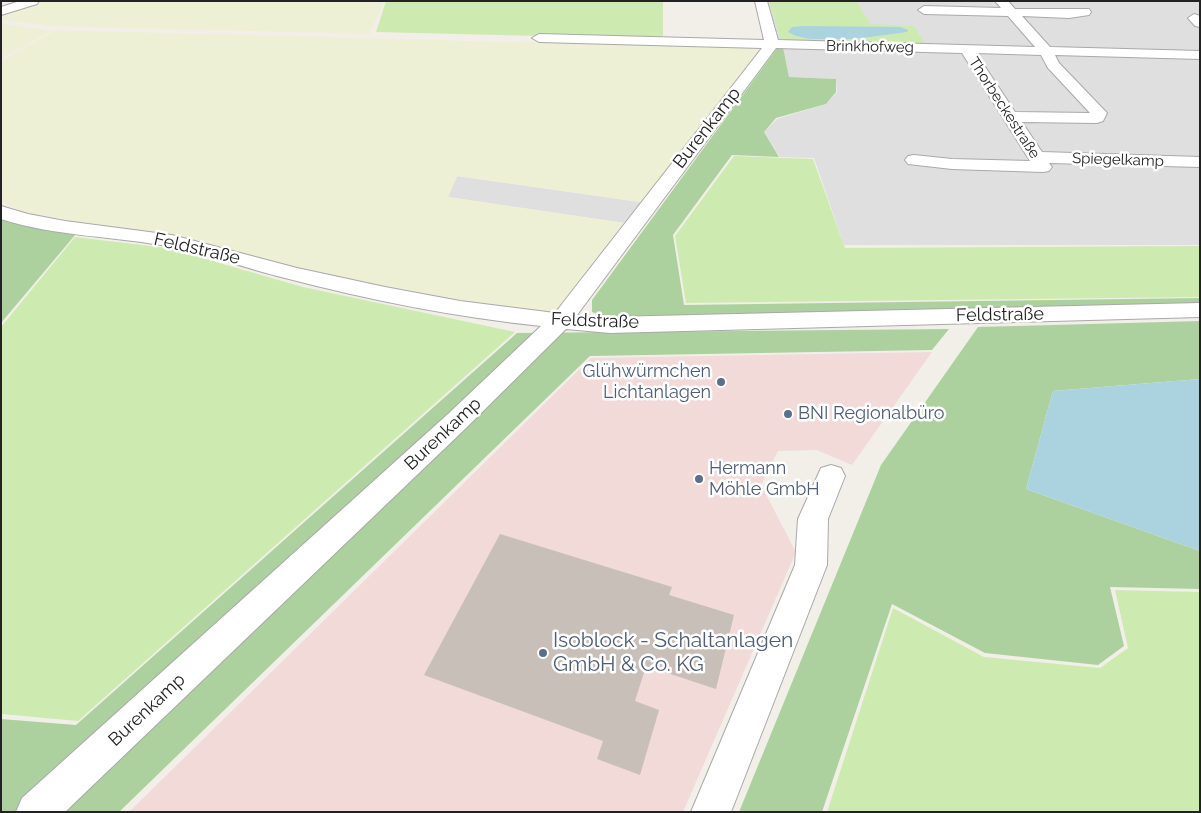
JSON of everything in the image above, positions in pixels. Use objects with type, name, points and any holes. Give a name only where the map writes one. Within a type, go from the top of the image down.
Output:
[{"type":"street","points":[[1,11],[9,4],[33,1]]},
{"type":"street","points":[[761,1],[772,44]]},
{"type":"street","points":[[1001,1],[1046,51],[1054,65],[1099,113],[1097,118],[1009,117]]},
{"type":"street","points":[[910,4],[924,10],[1069,14],[1085,12]]},
{"type":"street","points":[[919,26],[924,10]]},
{"type":"street","points":[[1200,16],[1194,18],[1200,23]]},
{"type":"street","name":"Brinkhofweg","points":[[540,38],[1200,55]]},
{"type":"street","name":"Burenkamp","points":[[36,812],[457,421],[560,322],[772,44]]},
{"type":"street","name":"Thorbeckestraße","points":[[966,49],[1040,162]]},
{"type":"street","name":"Spiegelkamp","points":[[914,160],[952,164],[1200,162]]},
{"type":"street","name":"Feldstraße","points":[[1,212],[19,219],[77,229],[171,241],[310,278],[391,296],[560,322],[610,325],[1200,310]]},
{"type":"street","points":[[711,812],[811,565],[813,519],[831,476]]},
{"type":"shaded area","points":[[768,1],[1200,1],[1200,51],[779,41]]},
{"type":"shaded area","points":[[783,47],[1200,57],[1200,245],[844,245],[814,158],[780,157],[764,132],[777,119],[826,104],[837,92],[836,79],[789,77]]},
{"type":"shaded area","points":[[457,176],[647,203],[631,224],[448,197]]},
{"type":"shaded area","points":[[932,352],[852,465],[817,450],[778,451],[761,485],[796,552],[683,812],[129,812],[591,358]]},
{"type":"green space","points":[[45,1],[384,1],[370,34],[52,26],[1,20],[1,13]]},
{"type":"green space","points":[[386,1],[663,1],[663,39],[376,32]]},
{"type":"green space","points":[[769,1],[857,2],[870,24],[914,26],[925,44],[781,40]]},
{"type":"green space","points":[[1,23],[51,31],[1,59]]},
{"type":"green space","points":[[55,30],[763,47],[647,203],[457,176],[448,197],[631,224],[557,316],[328,279],[175,236],[29,214],[1,202],[1,61]]},
{"type":"green space","points":[[778,47],[783,47],[789,77],[836,79],[836,92],[826,104],[776,118],[764,132],[779,157],[732,155],[673,235],[684,305],[1200,298],[1200,306],[609,318],[592,312],[592,300]]},
{"type":"green space","points":[[734,156],[813,159],[845,248],[1200,246],[1200,297],[686,303],[675,236]]},
{"type":"green space","points":[[1,208],[81,228],[1,323]]},
{"type":"green space","points":[[75,237],[167,248],[303,287],[515,332],[78,721],[1,714],[1,327]]},
{"type":"green space","points":[[1200,321],[1200,379],[1053,391],[1026,489],[1200,551],[1200,589],[1110,587],[1124,646],[1098,665],[985,653],[892,604],[822,812],[739,812],[881,465],[978,327]]},
{"type":"green space","points":[[949,329],[932,350],[590,356],[119,812],[1,812],[1,719],[76,725],[517,333]]},
{"type":"green space","points":[[1115,590],[1200,592],[1200,812],[827,812],[893,608],[984,657],[1100,668],[1128,648]]},
{"type":"water","points":[[792,27],[900,27],[908,30],[907,32],[855,39],[810,39],[788,32]]},
{"type":"water","points":[[1200,379],[1200,551],[1026,489],[1053,391]]},
{"type":"building","name":"Isoblock - Schaltanlagen GmbH & Co. KG","points":[[500,534],[672,587],[669,595],[734,615],[716,689],[646,666],[635,701],[659,710],[640,775],[597,759],[603,741],[424,675]]},
{"type":"place","name":"Glühwürmchen Lichtanlagen","points":[[721,382]]},
{"type":"place","name":"BNI Regionalbüro","points":[[788,414]]},
{"type":"place","name":"Hermann Möhle GmbH","points":[[699,479]]},
{"type":"place","name":"Isoblock - Schaltanlagen GmbH & Co. KG","points":[[543,653]]}]
